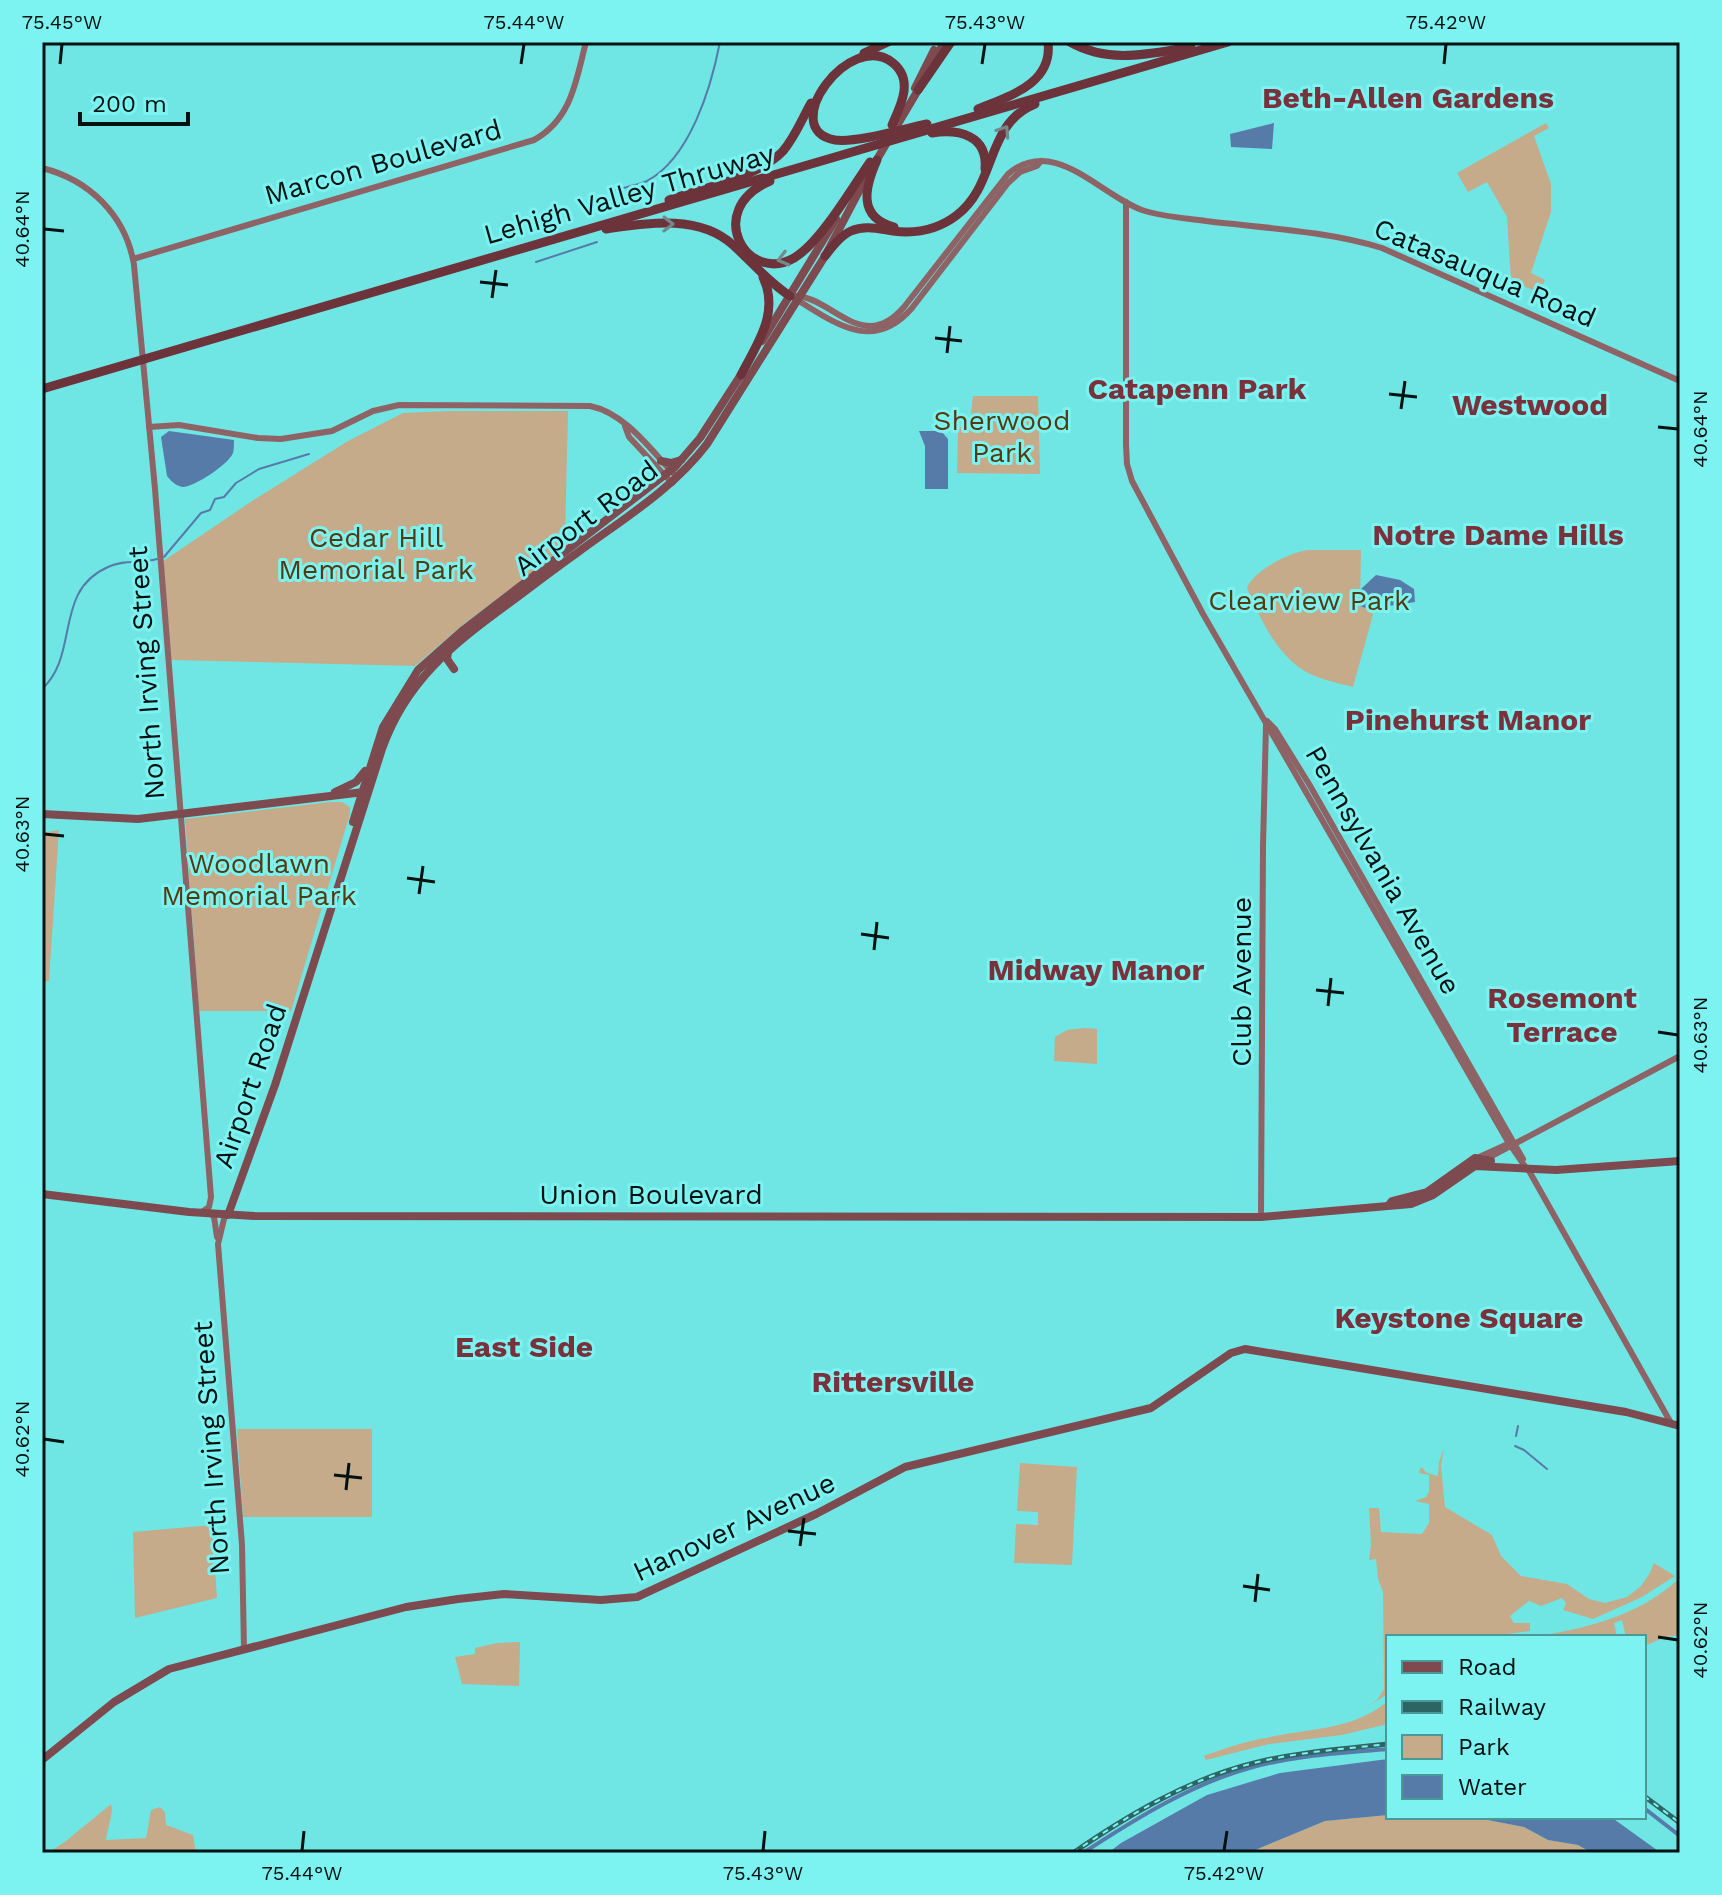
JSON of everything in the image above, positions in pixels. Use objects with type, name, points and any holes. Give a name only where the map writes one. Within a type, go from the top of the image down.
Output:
[{"type":"highway","points":[[669,200],[755,170],[775,158],[790,141],[816,92],[829,75],[850,59],[888,42]]},
{"type":"highway","points":[[918,90],[951,42]]},
{"type":"highway","points":[[978,109],[1018,92],[1035,80],[1046,66],[1048,42]]},
{"type":"highway","points":[[1070,42],[1093,52],[1119,56],[1191,47]]},
{"type":"highway","name":"Lehigh Valley Thruway","points":[[42,386],[1207,42]]},
{"type":"highway","name":"Lehigh Valley Thruway","points":[[151,354],[1228,42]]},
{"type":"highway","points":[[898,118],[904,95],[903,77],[890,61],[873,55],[856,60],[835,74],[819,94],[812,112],[820,133],[838,140],[927,124]]},
{"type":"highway","points":[[825,256],[843,236],[859,228],[916,231],[952,219],[976,196],[1000,134],[1020,111],[1169,59]]},
{"type":"highway","points":[[873,161],[867,184],[867,201],[874,215],[888,226],[911,228],[937,223],[954,213],[973,194],[985,164],[983,151],[975,139],[961,132],[948,131],[893,140]]},
{"type":"highway","points":[[818,162],[766,182],[742,201],[736,214],[735,230],[742,246],[752,256],[775,263],[788,261],[799,254],[819,234],[873,161]]},
{"type":"highway","points":[[563,237],[639,225],[689,225],[722,236],[796,297]]},
{"type":"highway","points":[[741,375],[765,329],[769,314],[768,291],[757,267]]},
{"type":"main road","name":"Airport Road","points":[[227,1215],[270,1100],[365,792],[370,763],[391,711],[418,670],[437,651],[671,477],[825,256],[873,161],[918,90],[941,42]]},
{"type":"main road","name":"Airport Road","points":[[227,1215],[354,819],[395,718],[420,679],[448,651],[671,477],[707,444],[796,297],[941,42]]},
{"type":"main road","points":[[661,461],[671,463],[682,460]]},
{"type":"main road","points":[[448,651],[447,659],[454,669]]},
{"type":"main road","points":[[323,797],[353,784],[370,763]]},
{"type":"main road","points":[[42,814],[138,819],[365,792]]},
{"type":"main road","points":[[323,797],[347,802],[352,806],[354,819]]},
{"type":"main road","points":[[1478,1161],[1528,1170],[1680,1161]]},
{"type":"main road","name":"Union Boulevard","points":[[42,1194],[227,1215],[1261,1217],[1394,1207],[1426,1199],[1478,1161]]},
{"type":"main road","name":"Hanover Avenue","points":[[42,1760],[91,1719],[150,1678],[180,1665],[406,1607],[482,1595],[541,1595],[601,1600],[637,1597],[850,1498],[905,1467],[1148,1410],[1231,1353],[1245,1349],[1634,1413],[1676,1425]]},
{"type":"street","name":"Marcon Boulevard","points":[[133,259],[534,140],[553,126],[567,108],[586,42]]},
{"type":"street","name":"Catasauqua Road","points":[[796,297],[852,323],[870,325],[891,319],[904,307],[1008,174],[1026,162],[1041,161],[1069,168],[1145,211],[1344,239],[1382,248],[1680,381]]},
{"type":"street","name":"North Irving Street","points":[[42,168],[74,180],[100,198],[123,230],[133,259],[210,1186],[209,1207],[205,1212],[198,1213]]},
{"type":"street","name":"Pennsylvania Avenue","points":[[1126,202],[1126,444],[1129,472],[1148,514],[1203,614],[1371,891],[1511,1144],[1676,1425]]},
{"type":"street","points":[[1126,222],[1133,215],[1145,211]]},
{"type":"street","points":[[149,427],[179,425],[281,439],[332,431],[373,411],[409,404],[590,406],[611,414],[635,432],[671,477]]},
{"type":"street","points":[[625,426],[629,437],[671,477]]},
{"type":"street","name":"Club Avenue","points":[[1261,1217],[1263,846],[1267,721]]},
{"type":"street","name":"Club Avenue","points":[[1267,747],[1274,732]]},
{"type":"street","points":[[1478,1161],[1680,1056]]},
{"type":"street","points":[[1538,1187],[1539,1179],[1546,1170]]},
{"type":"street","points":[[211,1214],[218,1244]]},
{"type":"street","name":"North Irving Street","points":[[227,1215],[218,1244],[242,1545],[244,1649]]},
{"type":"green space","points":[[1546,123],[1549,128],[1534,136],[1551,184],[1551,212],[1531,273],[1545,280],[1539,293],[1511,280],[1507,217],[1487,182],[1468,192],[1457,173]]},
{"type":"green space","name":"Sherwood Park","points":[[973,396],[1038,396],[1040,474],[957,473],[958,430],[971,415]]},
{"type":"green space","name":"Cedar Hill Memorial Park","points":[[568,411],[565,539],[568,546],[465,623],[415,666],[171,660],[162,562],[348,441],[403,413]]},
{"type":"green space","name":"Clearview Park","points":[[1308,550],[1361,550],[1360,606],[1374,611],[1353,687],[1310,674],[1288,658],[1264,625],[1247,588],[1257,575],[1273,563]]},
{"type":"green space","name":"Woodlawn Memorial Park","points":[[342,802],[350,807],[350,814],[291,1011],[199,1011],[185,819]]},
{"type":"green space","points":[[59,830],[49,981],[42,982],[42,833]]},
{"type":"green space","points":[[1097,1029],[1097,1064],[1054,1061],[1055,1037],[1067,1030]]},
{"type":"green space","points":[[237,1429],[372,1429],[372,1517],[243,1517]]},
{"type":"green space","points":[[1444,1448],[1441,1466],[1445,1507],[1492,1535],[1501,1556],[1521,1576],[1567,1584],[1589,1599],[1605,1603],[1627,1597],[1641,1586],[1654,1563],[1675,1576],[1642,1597],[1593,1619],[1563,1610],[1566,1603],[1562,1598],[1541,1606],[1529,1601],[1510,1616],[1514,1623],[1530,1623],[1530,1631],[1501,1635],[1386,1635],[1386,1695],[1363,1709],[1377,1700],[1384,1689],[1383,1592],[1376,1559],[1369,1560],[1369,1508],[1379,1508],[1381,1532],[1422,1534],[1429,1523],[1429,1504],[1415,1501],[1426,1497],[1429,1475],[1419,1473],[1421,1467],[1427,1473],[1438,1476]]},
{"type":"green space","points":[[1020,1463],[1077,1467],[1072,1565],[1014,1563],[1016,1524],[1038,1525],[1038,1512],[1017,1511]]},
{"type":"green space","points":[[212,1525],[217,1598],[135,1618],[133,1532]]},
{"type":"green space","points":[[1680,1578],[1680,1635],[1646,1645],[1646,1635],[1626,1635],[1622,1620],[1614,1623],[1617,1635],[1543,1635],[1610,1619],[1664,1591]]},
{"type":"green space","points":[[520,1642],[519,1686],[462,1684],[455,1657],[475,1654],[475,1648]]},
{"type":"green space","points":[[1386,1703],[1386,1724],[1342,1735],[1269,1744],[1206,1760],[1204,1756],[1253,1741],[1347,1723]]},
{"type":"green space","points":[[111,1804],[106,1840],[146,1838],[151,1810],[160,1807],[165,1812],[166,1825],[193,1835],[196,1853],[48,1853]]},
{"type":"green space","points":[[1386,1815],[1386,1819],[1482,1819],[1524,1827],[1548,1840],[1578,1845],[1592,1853],[1248,1853],[1325,1821]]},
{"type":"water","points":[[1274,123],[1272,149],[1231,147],[1230,134]]},
{"type":"water","points":[[169,431],[234,440],[233,453],[211,474],[188,486],[180,486],[167,476],[161,437]]},
{"type":"water","points":[[919,431],[941,431],[948,439],[948,489],[925,489],[925,446]]},
{"type":"water","points":[[1376,575],[1400,580],[1414,589],[1415,602],[1368,609],[1360,606],[1361,589]]},
{"type":"water","points":[[1386,1759],[1386,1815],[1325,1821],[1248,1853],[1108,1853],[1207,1795],[1280,1773]]},
{"type":"water","points":[[1482,1819],[1614,1819],[1661,1853],[1592,1853],[1578,1845],[1548,1840],[1524,1827]]},
{"type":"waterway","points":[[611,191],[647,181],[675,156],[687,139],[704,100],[720,42]]},
{"type":"waterway","points":[[536,262],[597,242]]},
{"type":"waterway","points":[[164,557],[201,513],[210,510],[215,499],[224,497],[236,483],[259,469],[309,454]]},
{"type":"waterway","points":[[42,689],[61,659],[73,607],[80,591],[91,578],[114,565],[157,559]]},
{"type":"waterway","points":[[1516,1436],[1518,1426]]},
{"type":"waterway","points":[[1515,1446],[1547,1469]]},
{"type":"waterway","points":[[1083,1853],[1165,1803],[1231,1774],[1286,1760],[1386,1749]]},
{"type":"waterway","points":[[1646,1810],[1680,1836]]},
{"type":"railway","points":[[1073,1853],[1115,1825],[1206,1778],[1287,1756],[1386,1744]]},
{"type":"railway","points":[[1646,1798],[1680,1823]]},
{"type":"district","name":"Beth-Allen Gardens","points":[[1408,97]]},
{"type":"district","name":"Catapenn Park","points":[[1197,388]]},
{"type":"district","name":"Westwood","points":[[1530,404]]},
{"type":"district","name":"Notre Dame Hills","points":[[1498,534]]},
{"type":"district","name":"Pinehurst Manor","points":[[1468,719]]},
{"type":"district","name":"Midway Manor","points":[[1096,969]]},
{"type":"district","name":"Rosemont Terrace","points":[[1562,1014]]},
{"type":"district","name":"Keystone Square","points":[[1459,1317]]},
{"type":"district","name":"East Side","points":[[524,1346]]},
{"type":"district","name":"Rittersville","points":[[893,1381]]}]
